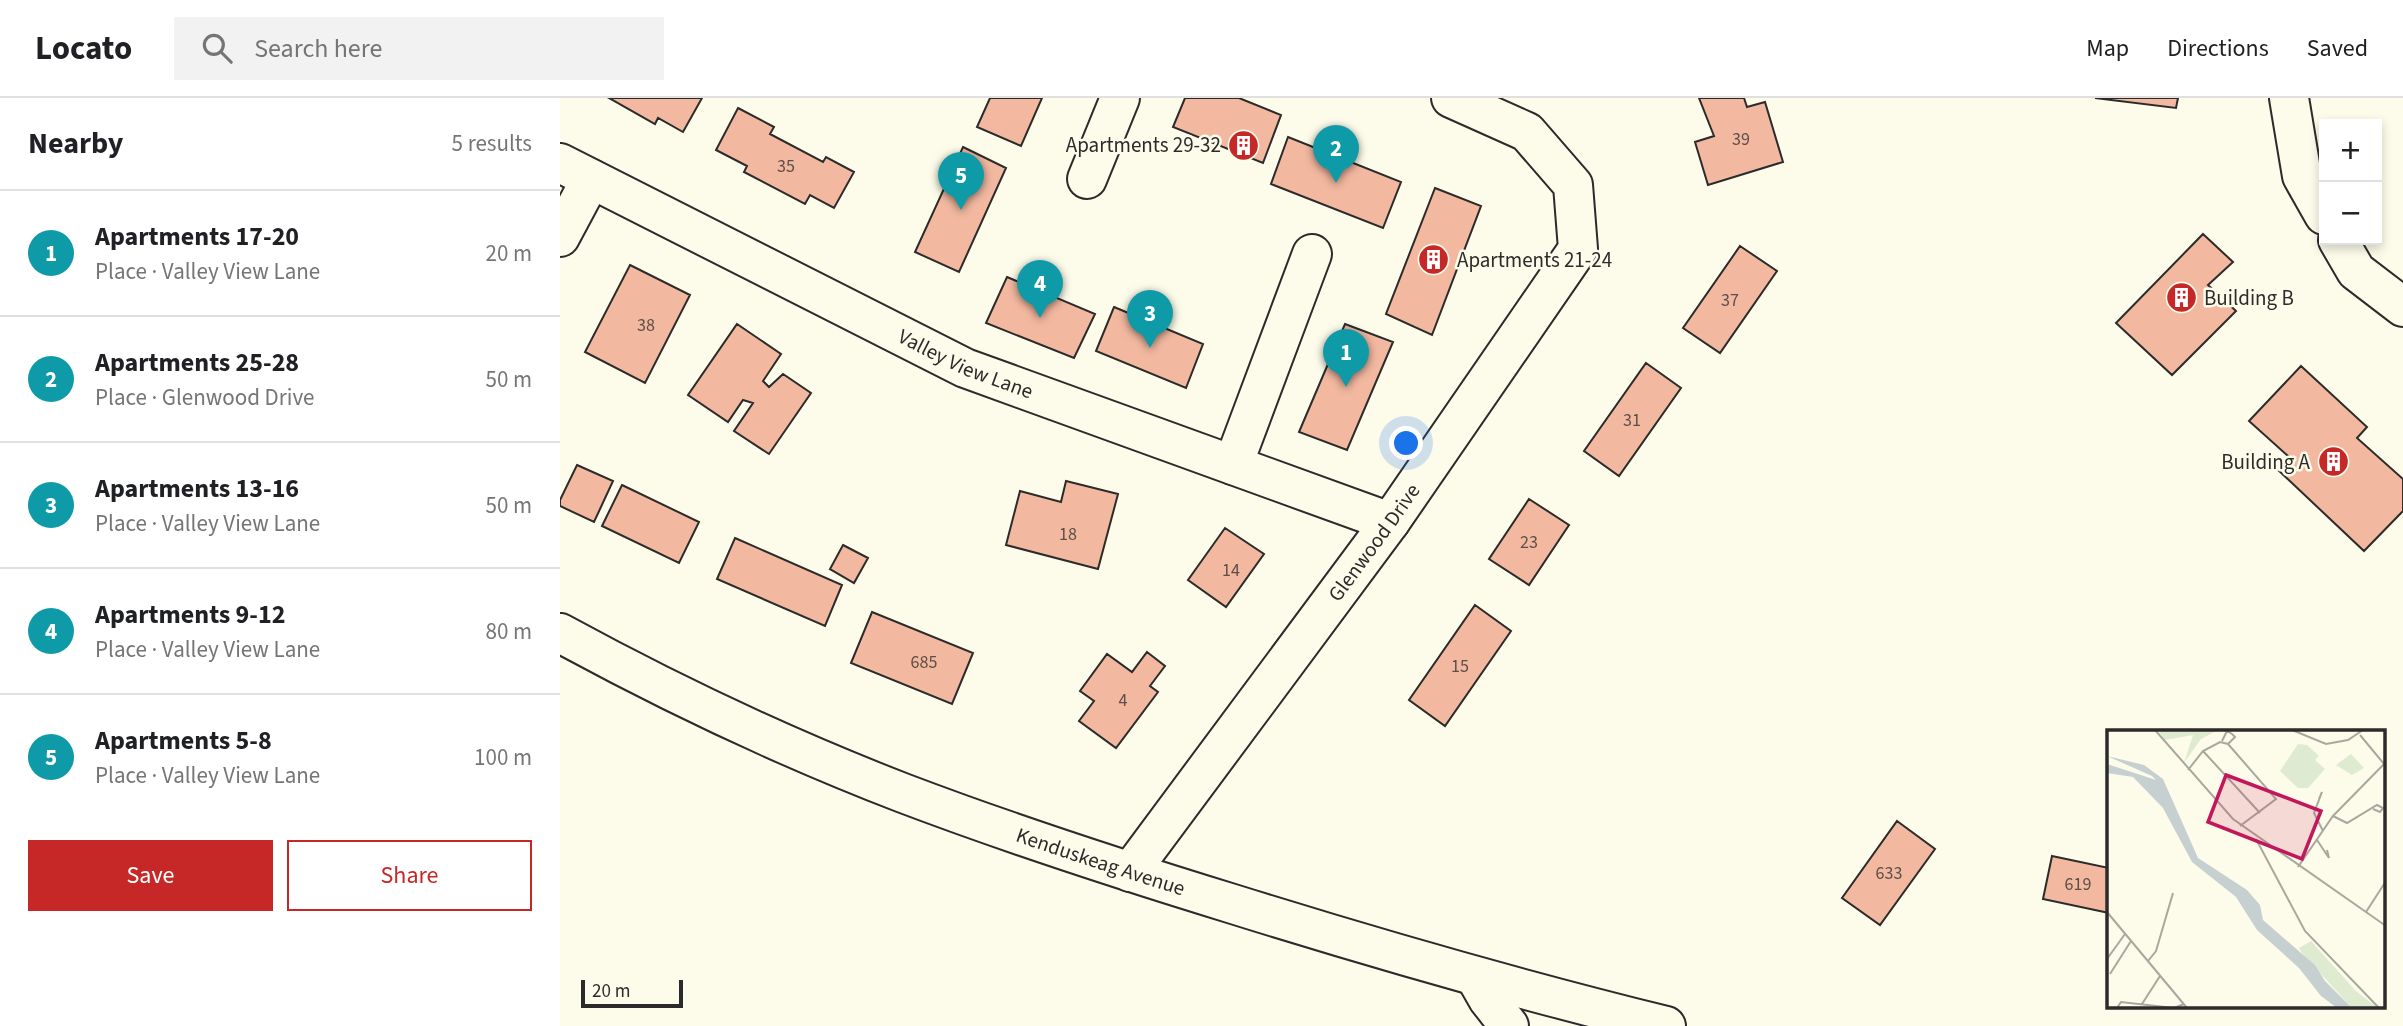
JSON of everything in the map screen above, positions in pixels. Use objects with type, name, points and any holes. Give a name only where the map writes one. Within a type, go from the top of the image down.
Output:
[{"type":"street","points":[[1087,179],[1120,98]]},
{"type":"street","name":"Glenwood Drive","points":[[1130,872],[1390,522],[1578,250],[1573,186],[1527,132],[1451,98]]},
{"type":"street","points":[[2289,98],[2302,176],[2319,206]]},
{"type":"street","points":[[560,237],[575,171]]},
{"type":"street","name":"Valley View Lane","points":[[575,171],[965,368],[1390,522]]},
{"type":"street","points":[[2341,245],[2356,271],[2403,307]]},
{"type":"street","points":[[1233,465],[1312,254]]},
{"type":"street","name":"Kenduskeag Avenue","points":[[560,633],[716,711],[837,766],[960,814],[1130,872],[1476,978],[1666,1026]]},
{"type":"street","points":[[1476,978],[1509,1026]]},
{"type":"building","points":[[609,98],[702,98],[683,132],[658,118],[655,124]]},
{"type":"building","points":[[990,98],[1042,98],[1021,146],[977,127]]},
{"type":"building","name":"Apartments 29-32","points":[[1185,98],[1239,98],[1281,115],[1263,163],[1173,127]]},
{"type":"building","points":[[1699,98],[1744,98],[1747,107],[1765,102],[1783,162],[1708,185],[1695,142],[1714,136]]},
{"type":"building","points":[[2095,98],[2178,98],[2176,108]]},
{"type":"building","points":[[738,108],[774,127],[770,134],[823,162],[826,157],[854,172],[834,208],[810,195],[805,204],[744,172],[747,166],[716,150]]},
{"type":"building","points":[[1288,137],[1401,182],[1383,228],[1271,184]]},
{"type":"building","points":[[963,147],[1006,168],[959,272],[915,252]]},
{"type":"building","name":"Apartments 21-24","points":[[1435,188],[1481,206],[1432,335],[1386,314]]},
{"type":"building","name":"Building B","points":[[2203,234],[2233,262],[2208,285],[2236,311],[2172,375],[2116,323]]},
{"type":"building","points":[[1740,246],[1777,271],[1720,353],[1683,328]]},
{"type":"building","points":[[630,265],[690,295],[645,383],[585,352]]},
{"type":"building","points":[[1007,277],[1095,314],[1074,358],[986,323]]},
{"type":"building","points":[[1114,307],[1203,344],[1186,388],[1096,351]]},
{"type":"building","points":[[737,324],[781,354],[763,381],[769,387],[783,374],[811,393],[769,454],[734,431],[753,403],[743,400],[728,422],[688,395]]},
{"type":"building","points":[[1345,324],[1393,342],[1347,450],[1299,432]]},
{"type":"building","points":[[1646,363],[1681,388],[1619,476],[1584,451]]},
{"type":"building","name":"Building A","points":[[2301,366],[2367,427],[2357,438],[2403,479],[2403,511],[2364,551],[2276,468],[2288,456],[2249,421]]},
{"type":"building","points":[[577,465],[613,481],[594,522],[560,506],[560,500]]},
{"type":"building","points":[[1066,481],[1118,494],[1098,569],[1006,545],[1020,491],[1061,502]]},
{"type":"building","points":[[622,485],[699,522],[679,563],[602,526]]},
{"type":"building","points":[[1529,499],[1569,525],[1529,585],[1489,559]]},
{"type":"building","points":[[1225,528],[1264,554],[1226,607],[1188,580]]},
{"type":"building","points":[[735,538],[842,585],[825,626],[717,579]]},
{"type":"building","points":[[843,545],[868,558],[854,583],[830,569]]},
{"type":"building","points":[[1475,605],[1511,631],[1445,726],[1409,700]]},
{"type":"building","points":[[872,612],[973,653],[952,704],[851,663]]},
{"type":"building","points":[[1147,652],[1165,666],[1150,686],[1158,692],[1116,748],[1079,721],[1094,701],[1080,691],[1107,654],[1132,672]]},
{"type":"building","points":[[1897,821],[1935,849],[1880,925],[1842,898]]},
{"type":"building","points":[[2052,856],[2107,868],[2107,913],[2043,899]]},
{"type":"place","name":"Apartments 29-32","points":[[1244,145]]},
{"type":"place","name":"Apartments 25-28","points":[[1336,183]]},
{"type":"place","name":"Apartments 5-8","points":[[961,210]]},
{"type":"place","name":"Apartments 21-24","points":[[1434,260]]},
{"type":"place","name":"Building B","points":[[2181,298]]},
{"type":"place","name":"Apartments 9-12","points":[[1040,318]]},
{"type":"place","name":"Apartments 13-16","points":[[1150,348]]},
{"type":"place","name":"Apartments 17-20","points":[[1346,387]]},
{"type":"place","name":"Building A","points":[[2333,462]]}]
